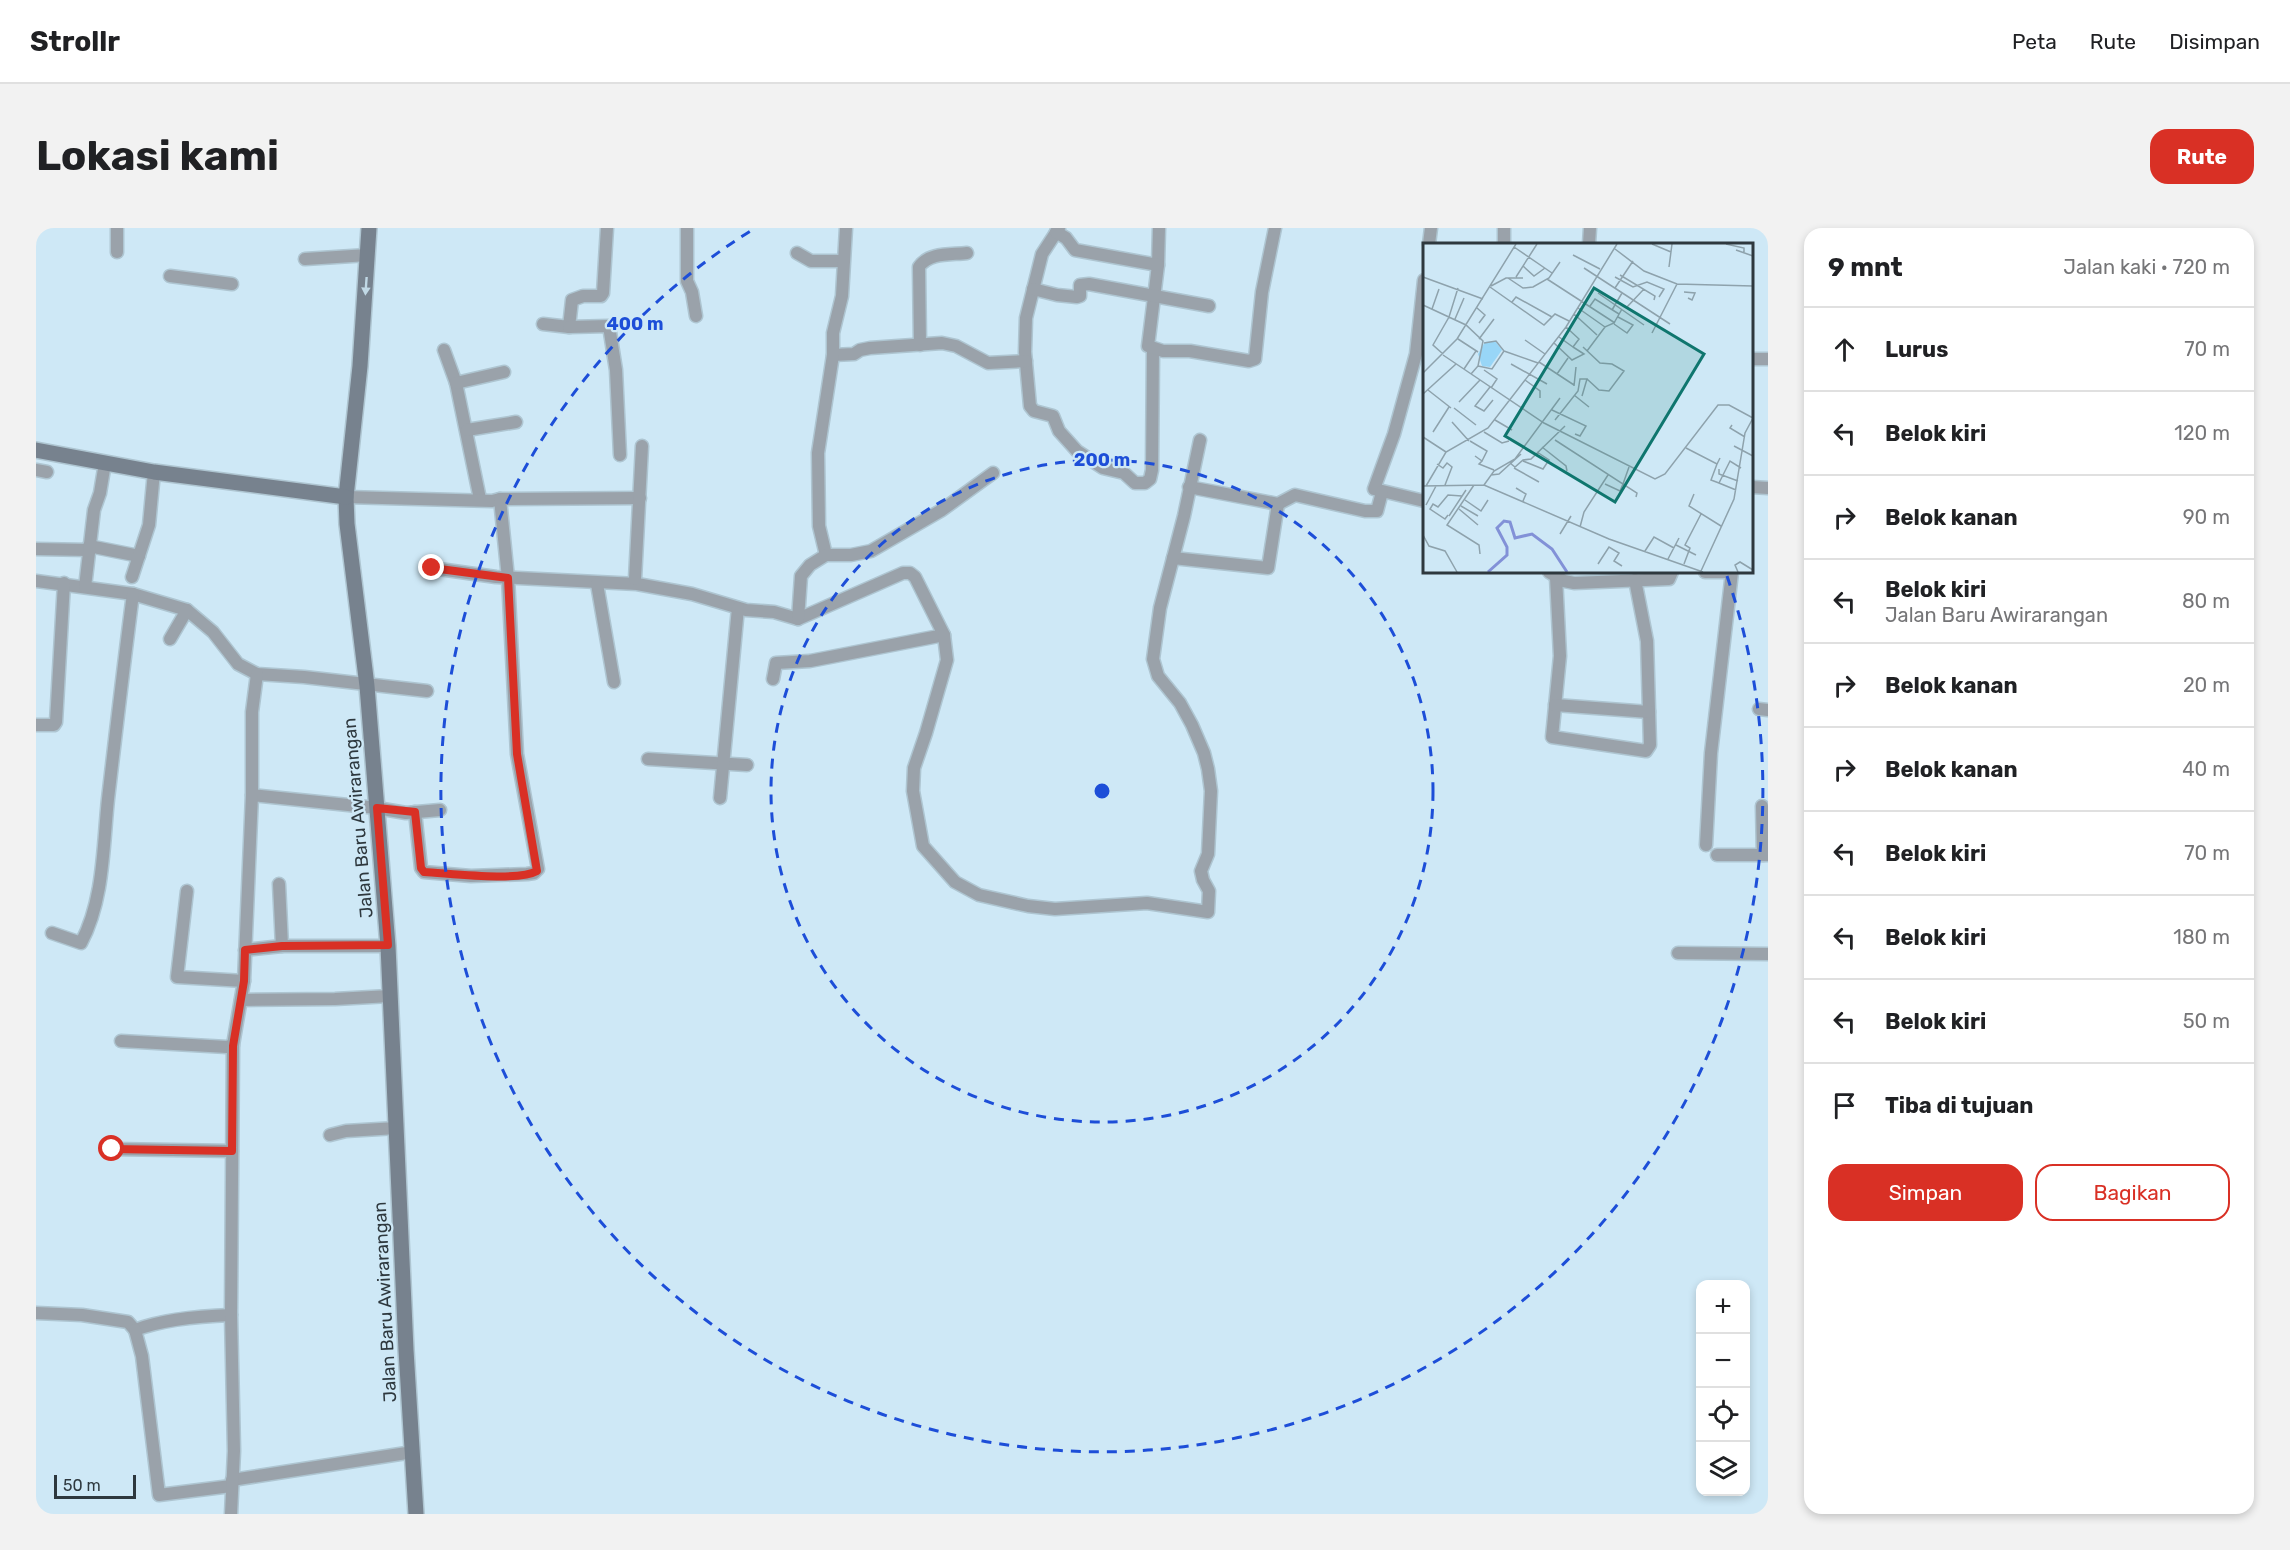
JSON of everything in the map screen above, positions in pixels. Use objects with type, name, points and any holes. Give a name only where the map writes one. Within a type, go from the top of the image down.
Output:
[{"type":"street","points":[[117,228],[117,252]]},
{"type":"street","name":"Jalan Baru Awirarangan","points":[[369,228],[360,366],[346,496],[347,524],[367,686],[388,945],[406,1350],[417,1514]]},
{"type":"street","points":[[569,327],[572,300],[583,296],[601,296],[603,293],[607,228]]},
{"type":"street","points":[[687,228],[687,281],[692,292],[696,316]]},
{"type":"street","points":[[826,555],[819,526],[818,453],[833,355],[833,333],[842,296],[846,228]]},
{"type":"street","points":[[1159,228],[1158,265],[1148,346],[1154,349],[1190,351],[1249,361],[1255,359],[1262,292],[1275,228]]},
{"type":"street","points":[[1429,243],[1431,228]]},
{"type":"street","points":[[1589,243],[1590,228]]},
{"type":"street","points":[[1154,349],[1152,470],[1150,479],[1145,483],[1135,483],[1124,473],[1103,468],[1088,459],[1059,431],[1053,416],[1031,409],[1026,362],[1026,318],[1042,254],[1057,230],[1075,250],[1158,265]]},
{"type":"street","points":[[797,253],[811,261],[843,261]]},
{"type":"street","points":[[920,345],[919,267],[925,260],[932,257],[967,253]]},
{"type":"street","points":[[305,259],[368,255]]},
{"type":"street","points":[[170,276],[232,284]]},
{"type":"street","points":[[1033,289],[1077,297],[1080,296],[1080,285],[1089,284],[1209,306]]},
{"type":"street","points":[[1423,296],[1416,354],[1394,434],[1374,489],[1423,501]]},
{"type":"street","points":[[543,324],[569,327],[609,326],[616,370],[620,455]]},
{"type":"street","points":[[833,355],[854,354],[870,348],[942,343],[957,346],[988,363],[1026,362]]},
{"type":"street","points":[[444,350],[456,383],[480,499]]},
{"type":"street","points":[[456,383],[504,372]]},
{"type":"street","points":[[467,430],[516,422]]},
{"type":"street","points":[[432,568],[507,573],[597,584],[637,584],[692,594],[738,608],[799,615],[819,612],[903,573],[910,573],[915,577],[944,635],[947,660],[914,768],[914,791],[923,846],[955,882],[979,895],[1028,906],[1054,909],[1147,903],[1207,912],[1210,904],[1209,891],[1201,871],[1208,854],[1211,791],[1204,753],[1180,703],[1158,676],[1153,659],[1160,608],[1200,440]]},
{"type":"street","points":[[635,579],[642,446]]},
{"type":"street","points":[[36,450],[104,470],[346,496],[492,501],[500,499],[640,498]]},
{"type":"street","points":[[85,587],[94,510],[104,470]]},
{"type":"street","points":[[799,615],[801,576],[810,565],[826,555],[851,555],[871,551],[942,510],[993,474]]},
{"type":"street","points":[[132,577],[149,525],[153,477]]},
{"type":"street","points":[[1189,487],[1278,504],[1295,495],[1335,505],[1377,511],[1382,492]]},
{"type":"street","points":[[1753,487],[1768,488]]},
{"type":"street","points":[[415,812],[421,868],[424,872],[471,876],[516,875],[534,873],[538,869],[517,754],[507,573],[500,499]]},
{"type":"street","points":[[1173,558],[1268,568],[1278,504]]},
{"type":"street","points":[[36,549],[89,548],[139,556]]},
{"type":"street","points":[[1553,574],[1564,581],[1575,577],[1669,579],[1672,573]]},
{"type":"street","points":[[1706,845],[1711,753],[1732,573]]},
{"type":"street","points":[[1553,574],[1560,656],[1553,739],[1596,742],[1646,751],[1650,745],[1647,641],[1635,580]]},
{"type":"street","points":[[36,580],[133,594],[187,610],[213,632],[238,663],[257,674],[304,676],[367,686],[427,691]]},
{"type":"street","points":[[36,725],[54,725],[56,722],[64,583]]},
{"type":"street","points":[[597,584],[614,682]]},
{"type":"street","points":[[52,933],[81,943],[95,901],[103,852],[117,712],[133,594]]},
{"type":"street","points":[[720,798],[738,608]]},
{"type":"street","points":[[170,639],[187,610]]},
{"type":"street","points":[[773,679],[776,663],[810,661],[944,635]]},
{"type":"street","points":[[231,1514],[234,1451],[231,1315],[233,1046],[244,981],[252,795],[252,711],[257,674]]},
{"type":"street","points":[[1555,705],[1649,712]]},
{"type":"street","points":[[648,759],[747,765]]},
{"type":"street","points":[[252,795],[415,812],[440,810]]},
{"type":"street","points":[[1717,855],[1766,855],[1762,806]]},
{"type":"street","points":[[279,884],[282,946]]},
{"type":"street","points":[[187,891],[177,977],[244,981]]},
{"type":"street","points":[[245,950],[282,946],[388,945]]},
{"type":"street","points":[[1678,953],[1768,954]]},
{"type":"street","points":[[241,1000],[390,996]]},
{"type":"street","points":[[121,1041],[233,1046]]},
{"type":"street","points":[[330,1135],[346,1131],[397,1128]]},
{"type":"street","points":[[112,1149],[232,1151]]},
{"type":"street","points":[[36,1313],[128,1322],[135,1330],[142,1356],[159,1495],[413,1452]]},
{"type":"street","points":[[135,1330],[145,1326],[203,1316],[231,1315]]},
{"type":"route","points":[[112,1149],[232,1151],[233,1046],[244,981],[245,950],[282,946],[388,945],[377,808],[406,813],[415,812],[421,870],[424,872],[471,876],[527,874],[537,871],[517,754],[508,578],[432,568]]}]
